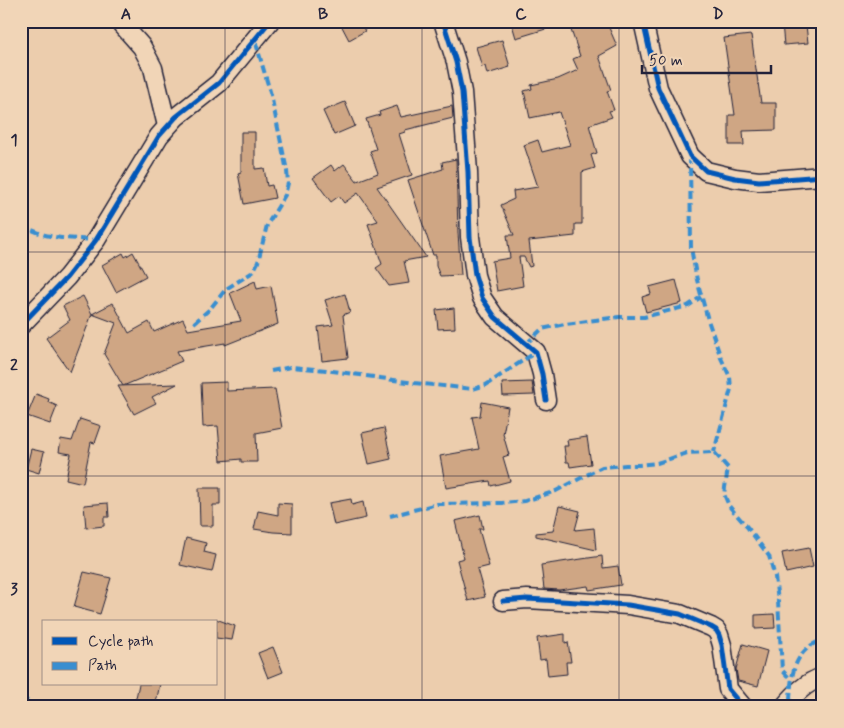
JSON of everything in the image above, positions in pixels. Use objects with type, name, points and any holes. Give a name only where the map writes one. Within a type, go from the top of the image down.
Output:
[{"type":"street","points":[[119,21],[142,47],[153,68],[167,126]]},
{"type":"street","points":[[21,325],[67,277],[96,240],[159,136],[167,126],[219,83],[270,21]]},
{"type":"street","points":[[444,21],[456,62],[462,92],[468,172],[470,237],[475,275],[482,298],[495,317],[536,352],[546,400]]},
{"type":"street","points":[[642,21],[658,88],[690,156],[706,171],[735,178],[759,181],[823,176]]},
{"type":"street","points":[[503,601],[527,599],[628,605],[680,614],[711,627],[716,630],[722,645],[728,690],[743,707]]},
{"type":"street","points":[[784,707],[801,688],[823,677]]},
{"type":"building","points":[[339,21],[359,21],[365,31],[349,40]]},
{"type":"building","points":[[511,21],[559,21],[559,25],[516,38]]},
{"type":"building","points":[[578,21],[606,21],[617,46],[599,56],[611,90],[607,91],[614,110],[609,111],[612,117],[589,125],[597,153],[591,155],[595,168],[582,172],[582,224],[575,224],[575,236],[529,241],[532,266],[529,267],[524,257],[519,257],[523,286],[497,291],[492,261],[510,258],[507,235],[514,235],[501,205],[514,199],[513,191],[538,187],[524,145],[538,140],[542,152],[570,145],[559,112],[530,118],[524,91],[532,89],[531,85],[558,79],[578,70],[573,59],[580,56],[571,30],[580,27]]},
{"type":"building","points":[[803,21],[803,25],[806,25],[808,43],[784,45],[782,23]]},
{"type":"building","points":[[751,35],[761,103],[776,103],[776,130],[743,131],[744,145],[729,145],[729,115],[735,115],[724,38]]},
{"type":"building","points":[[502,40],[510,67],[487,74],[485,66],[482,67],[476,47]]},
{"type":"building","points":[[345,102],[355,126],[334,135],[323,111]]},
{"type":"building","points":[[397,106],[401,117],[452,106],[453,118],[405,130],[405,132],[399,134],[412,175],[377,187],[426,257],[404,261],[409,283],[389,286],[376,268],[382,264],[368,224],[378,221],[358,193],[344,203],[339,196],[331,202],[313,178],[331,165],[335,171],[344,164],[357,181],[378,173],[370,151],[376,149],[366,119],[380,115],[379,112]]},
{"type":"building","points":[[241,132],[255,132],[255,169],[264,168],[267,186],[272,185],[275,198],[244,204],[238,173],[241,172]]},
{"type":"building","points":[[456,159],[461,275],[440,276],[436,266],[436,255],[433,255],[408,180],[443,169],[442,162]]},
{"type":"building","points":[[133,252],[146,276],[116,292],[102,265],[123,253],[125,257]]},
{"type":"building","points":[[676,280],[682,303],[646,312],[642,297],[651,294],[649,287]]},
{"type":"building","points":[[255,281],[257,289],[271,286],[278,324],[225,345],[225,343],[177,351],[182,361],[123,386],[104,354],[116,323],[92,314],[113,303],[129,333],[149,322],[154,332],[183,319],[188,330],[241,321],[230,293]]},
{"type":"building","points":[[345,294],[350,312],[343,315],[348,358],[322,361],[318,327],[333,325],[325,300]]},
{"type":"building","points":[[83,296],[92,314],[70,372],[46,338],[70,320],[63,306]]},
{"type":"building","points":[[454,308],[455,328],[438,329],[436,310]]},
{"type":"building","points":[[227,382],[227,391],[275,389],[282,428],[256,433],[257,462],[241,462],[241,459],[221,461],[218,426],[203,427],[201,383]]},
{"type":"building","points":[[532,382],[534,395],[503,396],[502,383]]},
{"type":"building","points":[[177,384],[152,397],[156,403],[134,414],[118,386]]},
{"type":"building","points":[[36,394],[49,399],[48,402],[57,406],[50,424],[27,416]]},
{"type":"building","points":[[482,402],[508,407],[503,434],[509,455],[503,457],[510,481],[491,486],[490,481],[446,488],[440,456],[479,449],[472,417],[480,416]]},
{"type":"building","points":[[80,419],[101,426],[95,443],[91,442],[83,483],[66,479],[71,454],[59,452],[61,439],[72,441]]},
{"type":"building","points":[[384,428],[391,459],[369,464],[362,433]]},
{"type":"building","points":[[587,437],[591,464],[570,467],[569,462],[566,462],[564,446],[568,446],[567,440]]},
{"type":"building","points":[[31,449],[44,452],[39,473],[26,469]]},
{"type":"building","points":[[199,488],[220,488],[220,505],[213,505],[213,526],[200,526]]},
{"type":"building","points":[[351,499],[352,505],[363,502],[366,518],[334,525],[329,503]]},
{"type":"building","points":[[108,503],[109,517],[104,517],[104,526],[86,528],[84,505]]},
{"type":"building","points":[[278,503],[292,504],[292,533],[254,529],[258,511],[278,515]]},
{"type":"building","points":[[559,506],[580,511],[575,530],[594,528],[596,550],[536,536],[536,533],[553,531]]},
{"type":"building","points":[[480,515],[483,529],[479,529],[489,566],[477,569],[485,597],[468,601],[457,560],[464,558],[455,521]]},
{"type":"building","points":[[186,538],[206,543],[204,552],[216,555],[212,572],[180,565]]},
{"type":"building","points":[[809,548],[813,567],[786,573],[782,553]]},
{"type":"building","points":[[602,556],[603,568],[618,566],[621,585],[589,590],[588,586],[559,590],[544,589],[541,565]]},
{"type":"building","points":[[84,572],[111,578],[100,614],[74,607]]},
{"type":"building","points":[[774,614],[775,628],[755,629],[755,615]]},
{"type":"building","points":[[216,619],[235,626],[232,640],[218,638],[218,620]]},
{"type":"building","points":[[565,634],[565,643],[568,642],[571,662],[566,662],[567,674],[548,676],[546,659],[540,660],[537,638]]},
{"type":"building","points":[[743,644],[767,651],[758,686],[738,681],[736,669]]},
{"type":"building","points":[[273,647],[283,672],[268,678],[258,653]]},
{"type":"building","points":[[139,686],[160,686],[155,707],[134,707]]},
{"type":"marked path","points":[[194,323],[210,309],[226,289],[253,272],[258,262],[267,225],[285,195],[288,183],[271,95],[255,40]]},
{"type":"marked path","points":[[690,156],[691,248],[697,280],[708,320],[721,358],[730,377],[731,389],[714,452]]},
{"type":"marked path","points":[[21,226],[45,235],[61,238],[96,240]]},
{"type":"marked path","points":[[526,344],[542,329],[619,317],[644,317],[688,306],[701,297]]},
{"type":"marked path","points":[[271,371],[291,367],[326,370],[414,383],[473,389],[486,385],[536,352]]},
{"type":"marked path","points":[[390,516],[437,504],[525,501],[556,491],[602,467],[657,463],[687,453],[714,452],[728,468],[724,494],[729,506],[769,556],[775,577],[778,601],[782,670],[791,680]]},
{"type":"marked path","points":[[790,700],[792,678],[799,658],[810,646],[823,638]]},
{"type":"marked path","points":[[21,697],[37,707]]},
{"type":"cycle path","points":[[21,325],[67,277],[96,240],[159,136],[176,117],[219,83],[270,21]]},
{"type":"cycle path","points":[[443,21],[456,62],[462,92],[468,172],[470,237],[475,275],[482,298],[495,317],[536,352],[546,400]]},
{"type":"cycle path","points":[[643,21],[658,88],[690,156],[706,171],[735,178],[759,181],[823,176]]},
{"type":"cycle path","points":[[503,601],[527,599],[628,605],[680,614],[711,627],[716,630],[722,645],[728,689],[743,707]]}]
